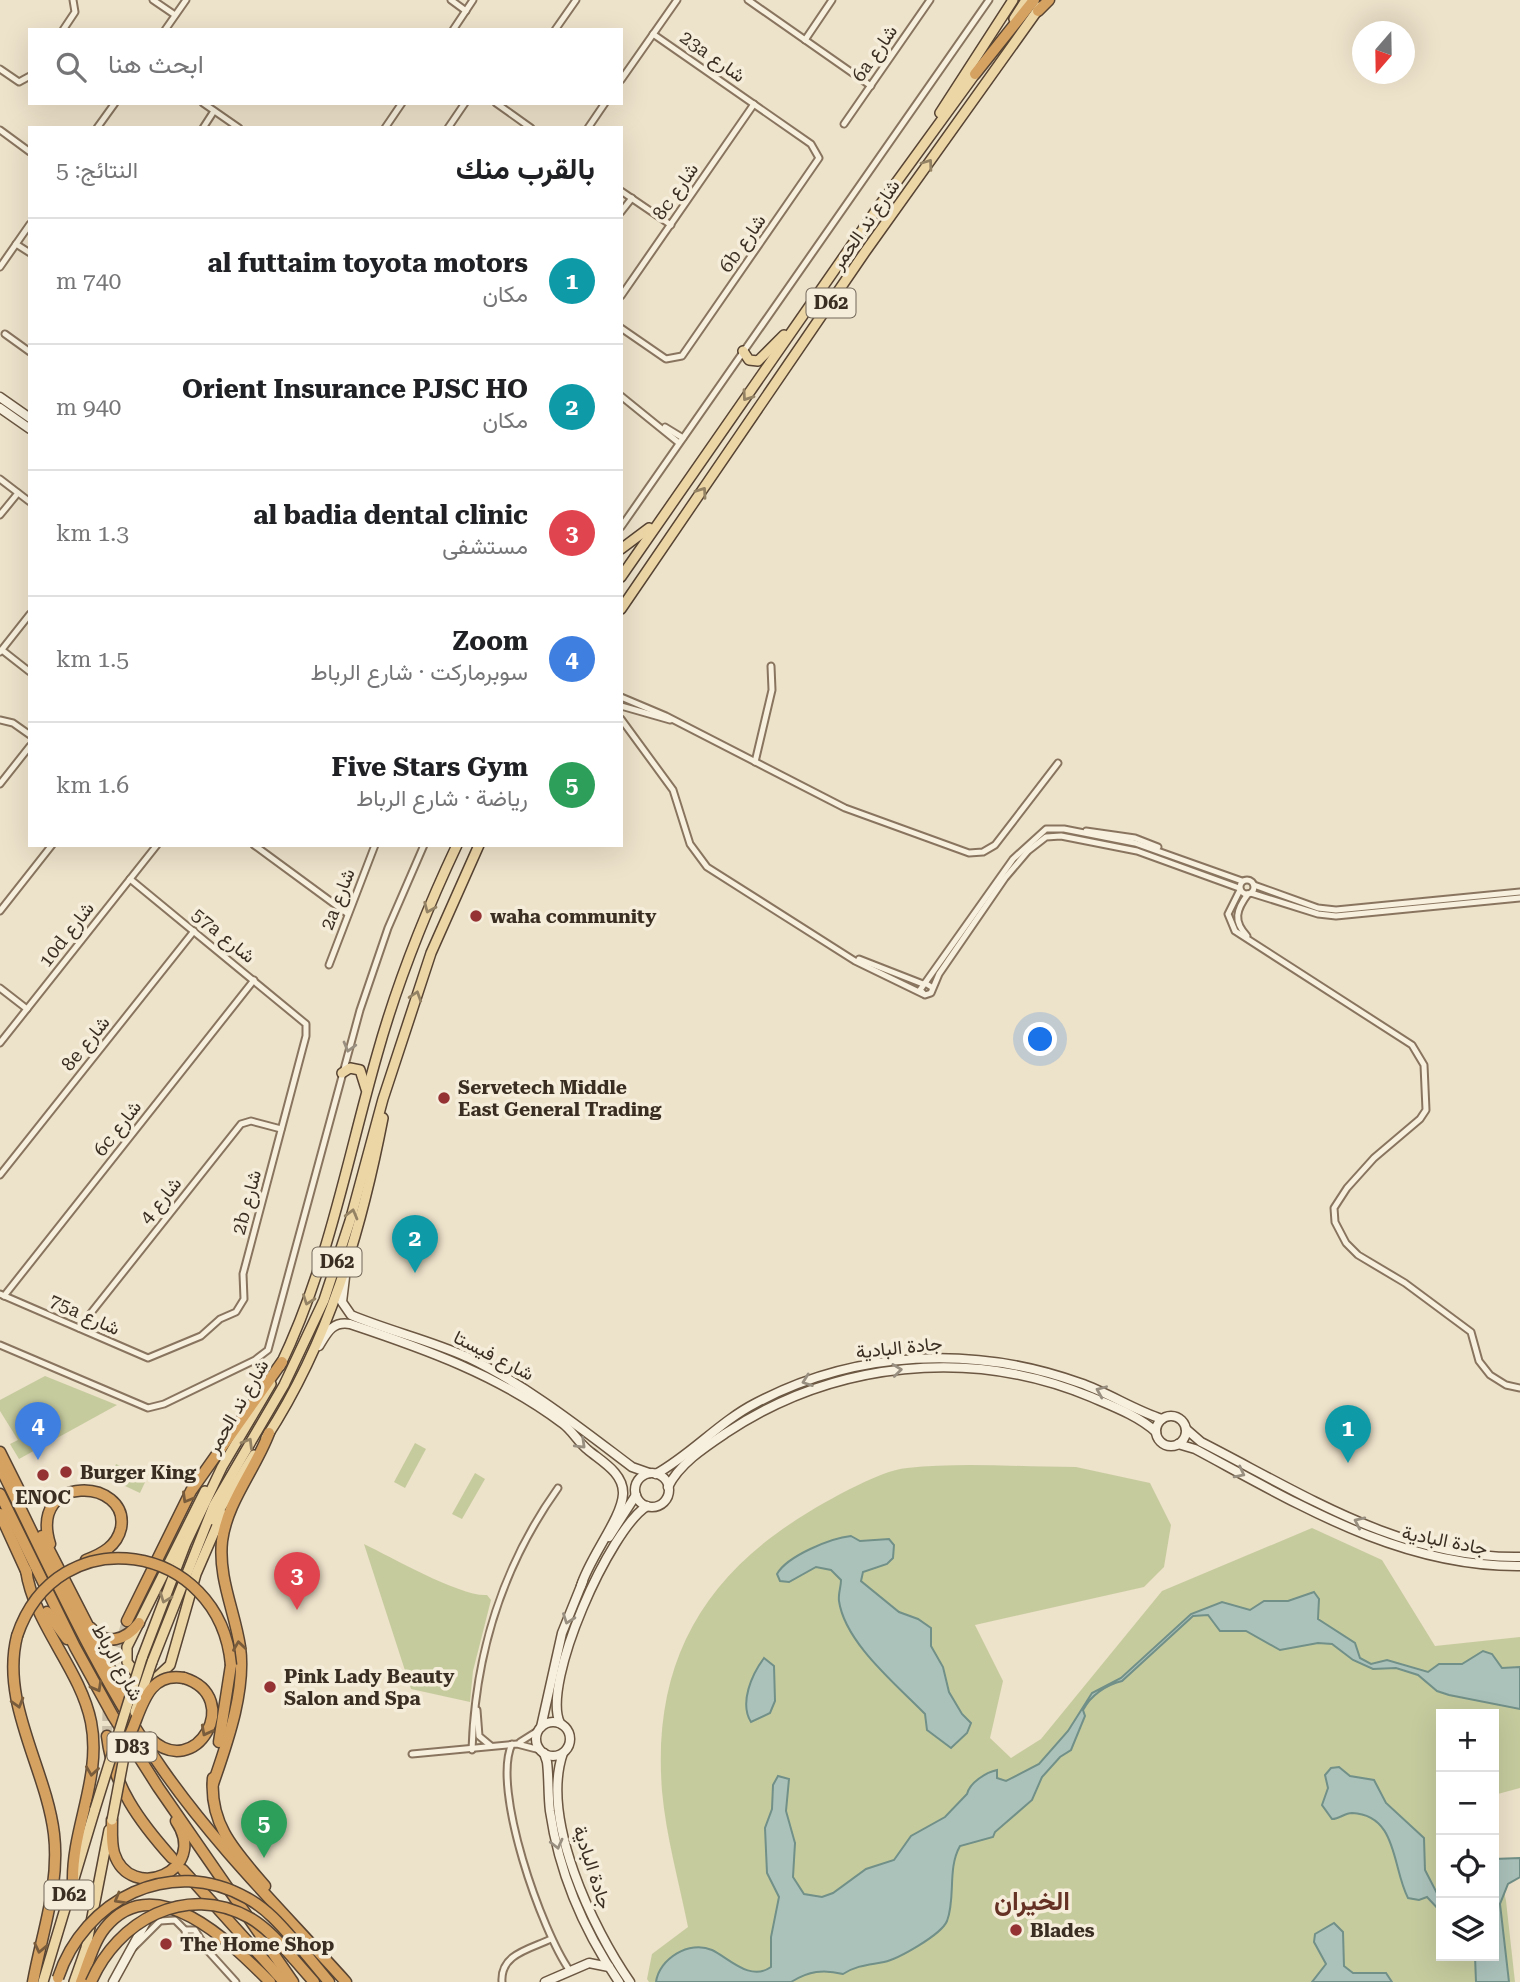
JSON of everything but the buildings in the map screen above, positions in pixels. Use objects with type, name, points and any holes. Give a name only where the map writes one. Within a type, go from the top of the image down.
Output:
[{"type":"highway","points":[[975,74],[1034,0]]},
{"type":"highway","points":[[1038,11],[1047,0]]},
{"type":"highway","points":[[127,1621],[158,1553],[195,1484],[282,1362]]},
{"type":"highway","points":[[213,1784],[237,1699],[241,1669],[239,1640],[223,1574],[222,1539],[229,1513],[269,1433]]},
{"type":"highway","points":[[0,1452],[80,1615],[149,1738],[185,1791],[196,1814]]},
{"type":"highway","name":"شارع الرباط","points":[[0,1467],[93,1655],[138,1732],[196,1814],[245,1875],[286,1915],[346,1982]]},
{"type":"highway","points":[[36,1980],[53,1895],[55,1845],[48,1803],[13,1687],[12,1661],[17,1636],[27,1612],[40,1594],[113,1545],[121,1528],[119,1512],[113,1502],[88,1490],[76,1490],[56,1500],[45,1520],[60,1574]]},
{"type":"highway","name":"شارع الرباط","points":[[0,1494],[75,1647],[158,1787],[293,1982]]},
{"type":"highway","points":[[0,1514],[52,1621],[75,1647]]},
{"type":"highway","points":[[76,1568],[99,1560],[130,1558],[155,1563],[177,1573],[203,1594],[217,1615],[227,1638],[231,1665],[213,1784],[215,1813],[221,1831],[286,1915]]},
{"type":"highway","points":[[26,1570],[46,1623],[84,1698],[93,1733],[93,1765],[73,1881]]},
{"type":"highway","points":[[80,1615],[96,1634],[113,1640],[129,1635],[139,1623]]},
{"type":"highway","points":[[126,1743],[151,1688],[167,1678],[184,1678],[197,1684],[209,1698],[212,1716],[207,1734],[196,1745],[177,1751],[162,1747],[149,1738]]},
{"type":"highway","points":[[107,1736],[114,1770],[127,1801],[172,1858]]},
{"type":"highway","points":[[112,1820],[114,1854],[127,1872],[147,1879],[169,1873],[182,1856],[184,1842],[180,1828],[158,1787]]},
{"type":"highway","points":[[183,1870],[284,1982]]},
{"type":"highway","points":[[57,1980],[75,1940],[104,1908],[133,1891],[166,1882],[216,1885],[248,1898],[275,1918],[330,1982]]},
{"type":"highway","points":[[81,1982],[99,1937],[124,1913],[156,1905],[189,1914],[270,1982]]},
{"type":"highway","points":[[91,1982],[108,1949],[126,1930],[159,1911],[184,1905],[222,1907],[246,1916],[267,1930],[314,1982]]},
{"type":"main road","points":[[934,130],[939,114],[1013,0]]},
{"type":"main road","name":"شارع ند الحمر","points":[[623,574],[1027,0]]},
{"type":"main road","name":"شارع ند الحمر","points":[[623,606],[865,252],[1038,11]]},
{"type":"main road","points":[[743,351],[749,360],[760,360],[796,325]]},
{"type":"main road","points":[[623,595],[672,527],[688,513]]},
{"type":"main road","points":[[623,547],[661,517]]},
{"type":"main road","name":"شارع ند الحمر","points":[[36,1980],[73,1881],[142,1658],[186,1543],[222,1467],[282,1362],[325,1252],[367,1093],[406,967],[455,847]]},
{"type":"main road","points":[[449,909],[472,847]]},
{"type":"main road","name":"شارع ند الحمر","points":[[74,1982],[86,1948],[126,1743],[152,1662],[221,1492],[289,1376],[324,1300],[350,1221],[383,1099],[431,953],[478,847]]},
{"type":"main road","points":[[342,1073],[350,1068],[360,1070],[367,1093]]},
{"type":"main road","points":[[197,1546],[309,1364],[346,1271],[362,1216],[383,1120],[383,1099]]},
{"type":"main road","points":[[222,1467],[195,1508],[127,1647],[127,1662],[138,1676],[156,1678],[165,1673],[170,1665],[196,1574],[235,1484]]},
{"type":"street","points":[[64,28],[75,12],[73,0]]},
{"type":"street","points":[[153,0],[175,15]]},
{"type":"street","points":[[166,28],[186,0]]},
{"type":"street","points":[[451,0],[466,10]]},
{"type":"street","points":[[454,28],[474,0]]},
{"type":"street","points":[[556,28],[576,0]]},
{"type":"street","points":[[623,77],[677,0]]},
{"type":"street","points":[[748,0],[871,86]]},
{"type":"street","points":[[805,40],[832,0]]},
{"type":"street","name":"6a شارع","points":[[844,124],[930,0]]},
{"type":"street","name":"شارع ند الحمر","points":[[623,524],[989,0]]},
{"type":"street","name":"23a شارع","points":[[653,34],[754,104]]},
{"type":"street","points":[[0,69],[19,82],[28,77]]},
{"type":"street","name":"8c شارع","points":[[623,293],[754,104]]},
{"type":"street","name":"6b شارع","points":[[623,329],[666,359],[682,356],[817,163],[815,147],[754,104]]},
{"type":"street","points":[[98,126],[114,105]]},
{"type":"street","points":[[206,105],[236,126]]},
{"type":"street","points":[[386,126],[401,105]]},
{"type":"street","points":[[449,126],[464,105]]},
{"type":"street","points":[[499,105],[528,126]]},
{"type":"street","points":[[589,126],[604,105]]},
{"type":"street","points":[[204,126],[214,111]]},
{"type":"street","points":[[0,130],[28,151]]},
{"type":"street","points":[[623,192],[671,225]]},
{"type":"street","points":[[623,209],[632,198]]},
{"type":"street","points":[[0,267],[28,227]]},
{"type":"street","points":[[16,244],[28,252]]},
{"type":"street","points":[[5,334],[28,351]]},
{"type":"street","points":[[0,397],[28,417]]},
{"type":"street","points":[[623,397],[681,440]]},
{"type":"street","points":[[0,408],[28,428]]},
{"type":"street","points":[[0,479],[28,500]]},
{"type":"street","points":[[0,515],[18,493]]},
{"type":"street","points":[[28,617],[1,651],[28,671]]},
{"type":"street","points":[[755,762],[772,690],[771,666]]},
{"type":"street","points":[[623,698],[864,817],[974,853],[995,845],[1058,763]]},
{"type":"street","points":[[623,707],[673,721]]},
{"type":"street","points":[[0,720],[13,723],[28,734]]},
{"type":"street","points":[[623,722],[673,790],[690,844],[700,860],[837,949],[923,994],[930,994],[1005,878],[1038,842],[1056,836],[1167,860],[1250,893],[1318,914],[1336,916],[1520,898]]},
{"type":"street","points":[[0,784],[28,749]]},
{"type":"street","points":[[923,994],[920,989],[1013,859],[1041,831],[1064,829],[1163,851],[1242,881],[1249,880],[1254,885],[1318,908],[1336,910],[1520,892]]},
{"type":"street","points":[[0,911],[50,847]]},
{"type":"street","name":"10d شارع","points":[[0,1043],[155,847]]},
{"type":"street","points":[[257,847],[348,914]]},
{"type":"street","name":"2a شارع","points":[[329,965],[374,847]]},
{"type":"street","points":[[0,1345],[148,1408],[159,1406],[262,1356],[272,1343],[342,1073],[381,947],[423,847]]},
{"type":"street","name":"57a شارع","points":[[130,879],[298,1014]]},
{"type":"street","points":[[1242,881],[1229,910],[1229,922],[1235,931],[1405,1040],[1422,1057],[1426,1110],[1420,1119],[1374,1158],[1346,1188],[1335,1208],[1335,1223],[1346,1243],[1359,1255],[1405,1283],[1471,1332],[1479,1361],[1490,1375],[1506,1385],[1520,1388]]},
{"type":"street","points":[[1252,941],[1240,928],[1236,917],[1238,907],[1254,885]]},
{"type":"street","name":"8e شارع","points":[[0,1175],[194,931]]},
{"type":"street","points":[[837,949],[933,988]]},
{"type":"street","name":"6c شارع","points":[[2,1295],[254,980]]},
{"type":"street","points":[[0,988],[27,1009]]},
{"type":"street","name":"2b شارع","points":[[159,1355],[201,1336],[241,1306],[244,1296],[242,1278],[307,1030],[298,1014]]},
{"type":"street","name":"شارع 4","points":[[79,1328],[241,1124],[251,1121],[281,1129]]},
{"type":"street","name":"شارع فيستا","points":[[346,1271],[342,1299],[346,1310],[354,1317],[465,1357],[532,1392],[632,1467],[653,1474]]},
{"type":"street","name":"75a شارع","points":[[2,1295],[141,1356],[159,1355]]},
{"type":"street","name":"شارع فيستا","points":[[309,1364],[328,1330],[340,1323],[388,1336],[448,1358],[495,1380],[565,1425],[578,1441],[617,1475],[623,1490],[619,1509],[589,1563],[581,1586]]},
{"type":"street","points":[[388,1336],[396,1330]]},
{"type":"street","name":"جادة البادية","points":[[653,1474],[720,1425],[774,1394],[834,1372],[896,1360],[959,1358],[1022,1366],[1082,1383],[1162,1419]]},
{"type":"street","name":"جادة البادية","points":[[668,1487],[677,1471],[765,1410],[831,1382],[904,1368],[979,1369],[1037,1379],[1099,1400],[1157,1432]]},
{"type":"street","points":[[1175,1417],[1186,1429],[1184,1438],[1178,1444],[1165,1444],[1157,1432],[1162,1419],[1175,1417]]},
{"type":"street","name":"جادة البادية","points":[[1186,1429],[1201,1442],[1380,1532],[1446,1550],[1520,1556]]},
{"type":"street","name":"جادة البادية","points":[[1178,1444],[1195,1449],[1326,1517],[1388,1545],[1460,1562],[1520,1566]]},
{"type":"street","points":[[412,1754],[514,1744],[551,1756],[563,1753],[570,1740],[569,1732],[556,1714],[568,1653],[586,1600],[618,1539],[647,1506],[663,1502],[668,1487],[664,1479],[653,1474],[637,1481],[636,1495],[581,1586],[560,1642],[536,1740],[542,1751]]},
{"type":"street","points":[[472,1750],[475,1701],[487,1641],[502,1591],[531,1528],[558,1488]]},
{"type":"street","points":[[636,1495],[647,1506]]},
{"type":"street","points":[[475,1701],[479,1736],[494,1747]]},
{"type":"street","points":[[560,1723],[552,1722],[514,1744],[507,1765],[521,1855],[551,1939],[568,1971],[569,1982]]},
{"type":"street","name":"جادة البادية","points":[[542,1751],[557,1847],[575,1902],[594,1941],[619,1982]]},
{"type":"street","name":"جادة البادية","points":[[563,1753],[558,1769],[558,1803],[572,1864],[596,1926],[630,1982]]},
{"type":"street","points":[[113,1982],[145,1924],[155,1914],[168,1910],[189,1914]]},
{"type":"street","points":[[133,1948],[160,1921],[175,1920],[185,1930],[186,1939],[208,1951]]},
{"type":"street","points":[[185,1930],[195,1930],[208,1951],[236,1982]]},
{"type":"street","points":[[502,1982],[502,1970],[508,1959],[551,1939]]},
{"type":"street","points":[[568,1971],[590,1956],[594,1941]]},
{"type":"street","points":[[545,1982],[592,1963],[609,1967]]},
{"type":"street","points":[[502,1970],[507,1982]]},
{"type":"green space","points":[[45,1376],[117,1405],[19,1459],[10,1444],[18,1440],[0,1411],[0,1400]]},
{"type":"green space","points":[[415,1443],[426,1449],[405,1488],[394,1482]]},
{"type":"green space","points":[[116,1464],[147,1478],[140,1493],[110,1479]]},
{"type":"green space","points":[[948,1465],[1076,1467],[1150,1483],[1171,1525],[1164,1567],[1144,1587],[975,1625],[1003,1681],[990,1738],[1011,1758],[1041,1739],[1162,1591],[1312,1528],[1382,1560],[1435,1646],[1520,1637],[1520,1788],[1499,1794],[1499,1709],[1436,1709],[1436,1961],[1499,1961],[1499,1867],[1506,1901],[1515,1982],[649,1982],[647,1979],[652,1954],[688,1927],[664,1808],[661,1749],[665,1709],[673,1672],[687,1637],[706,1605],[730,1575],[759,1547],[793,1522],[848,1490],[895,1470]]},
{"type":"green space","points":[[475,1473],[485,1479],[462,1519],[452,1514]]},
{"type":"green space","points":[[364,1544],[444,1583],[475,1594],[487,1595],[491,1600],[473,1671],[470,1702],[411,1689]]},
{"type":"water","points":[[851,1536],[860,1541],[889,1539],[894,1545],[893,1558],[887,1564],[863,1572],[861,1581],[899,1612],[918,1619],[931,1628],[931,1646],[943,1667],[949,1692],[962,1714],[971,1723],[967,1733],[951,1748],[927,1730],[925,1714],[861,1648],[843,1617],[839,1601],[841,1580],[831,1570],[816,1567],[789,1582],[780,1581],[777,1574],[790,1561],[821,1544]]},
{"type":"water","points":[[1314,1592],[1319,1599],[1318,1619],[1355,1643],[1360,1658],[1371,1664],[1387,1660],[1428,1672],[1439,1664],[1462,1664],[1483,1651],[1492,1654],[1502,1668],[1520,1667],[1520,1709],[1449,1695],[1437,1691],[1418,1675],[1396,1668],[1373,1669],[1353,1660],[1332,1644],[1318,1643],[1280,1650],[1246,1631],[1220,1631],[1208,1615],[1193,1616],[1122,1681],[1110,1685],[1090,1700],[1083,1710],[1085,1716],[1071,1750],[1060,1757],[1042,1777],[1032,1800],[995,1832],[993,1837],[960,1846],[954,1864],[950,1912],[947,1921],[937,1933],[890,1960],[858,1967],[843,1974],[816,1972],[791,1982],[656,1982],[658,1974],[669,1959],[694,1948],[712,1950],[740,1967],[755,1972],[771,1967],[771,1937],[779,1897],[767,1873],[765,1828],[772,1809],[773,1785],[778,1776],[789,1779],[786,1811],[795,1843],[793,1877],[804,1894],[822,1897],[833,1893],[866,1869],[894,1860],[911,1836],[945,1817],[984,1775],[997,1770],[997,1778],[1006,1781],[1039,1764],[1068,1731],[1092,1693],[1121,1678],[1191,1614],[1222,1602],[1250,1610],[1264,1601],[1288,1601]]},
{"type":"water","points":[[764,1658],[774,1666],[775,1701],[770,1713],[751,1722],[746,1706],[748,1689]]},
{"type":"water","points":[[1339,1767],[1350,1776],[1374,1780],[1386,1803],[1424,1838],[1425,1870],[1436,1891],[1436,1907],[1427,1897],[1419,1900],[1408,1898],[1391,1845],[1378,1823],[1367,1816],[1352,1813],[1332,1819],[1322,1805],[1328,1788],[1325,1775],[1331,1768]]},
{"type":"water","points":[[1520,1858],[1520,1877],[1508,1884],[1500,1904],[1509,1982],[1476,1982],[1475,1961],[1499,1961],[1499,1859]]},
{"type":"water","points":[[1334,1923],[1343,1932],[1344,1966],[1353,1973],[1386,1973],[1392,1982],[1312,1982],[1326,1964],[1314,1942],[1315,1934]]},
{"type":"tunnel","points":[[107,1736],[108,1684],[127,1621]]},
{"type":"place","name":"waha community","points":[[476,916]]},
{"type":"place","name":"Servetech Middle East General Trading","points":[[444,1098]]},
{"type":"place","name":"Orient Insurance PJSC HO","points":[[415,1273]]},
{"type":"place","name":"Zoom","points":[[38,1460]]},
{"type":"place","name":"al futtaim toyota motors","points":[[1348,1463]]},
{"type":"place","name":"Burger King","points":[[66,1472]]},
{"type":"place","name":"ENOC","points":[[43,1475]]},
{"type":"place","name":"al badia dental clinic","points":[[297,1610]]},
{"type":"place","name":"Pink Lady Beauty Salon and Spa","points":[[270,1687]]},
{"type":"place","name":"Five Stars Gym","points":[[264,1858]]},
{"type":"place","name":"Blades","points":[[1016,1930]]},
{"type":"place","name":"The Home Shop","points":[[166,1944]]},
{"type":"district","name":"الخيران","points":[[1032,1901]]}]
